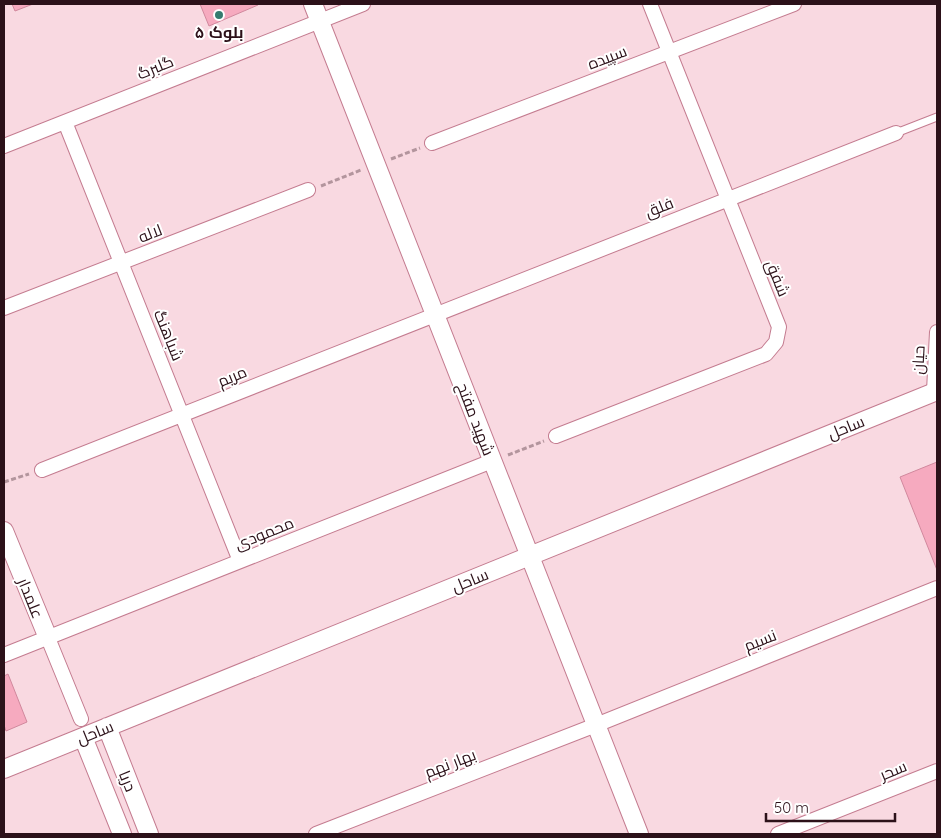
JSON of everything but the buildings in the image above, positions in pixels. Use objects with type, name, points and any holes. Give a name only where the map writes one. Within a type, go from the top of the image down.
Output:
[{"type":"street","name":"شهید مفتح","points":[[312,4],[639,834]]},
{"type":"street","name":"گلبرگ","points":[[4,146],[362,4]]},
{"type":"street","name":"شفق","points":[[556,436],[766,354],[776,342],[779,327],[650,4]]},
{"type":"street","name":"سپیده","points":[[432,143],[794,4]]},
{"type":"street","name":"شباهنگ","points":[[65,122],[240,561]]},
{"type":"street","name":"فلق","points":[[435,314],[896,133]]},
{"type":"street","name":"لاله","points":[[4,308],[308,190]]},
{"type":"street","name":"مریم","points":[[42,470],[435,314]]},
{"type":"street","name":"حیان","points":[[936,391],[937,332]]},
{"type":"street","name":"ساحل","points":[[4,769],[936,391]]},
{"type":"street","name":"محمودی","points":[[4,655],[492,462]]},
{"type":"street","name":"علمدار","points":[[4,531],[48,638]]},
{"type":"street","name":"نسیم","points":[[596,725],[937,588]]},
{"type":"street","points":[[48,638],[81,719]]},
{"type":"street","name":"بهار نهم","points":[[316,834],[342,829],[596,725]]},
{"type":"street","name":"دریا","points":[[107,727],[150,834]]},
{"type":"street","name":"دریا","points":[[83,737],[122,834]]},
{"type":"street","name":"سحر","points":[[778,834],[937,771]]},
{"type":"lane","points":[[896,133],[937,117]]},
{"type":"path","points":[[492,462],[556,436]]},
{"type":"path","points":[[4,482],[42,470]]},
{"type":"place","name":"بلوک ۵","points":[[219,15]]}]
